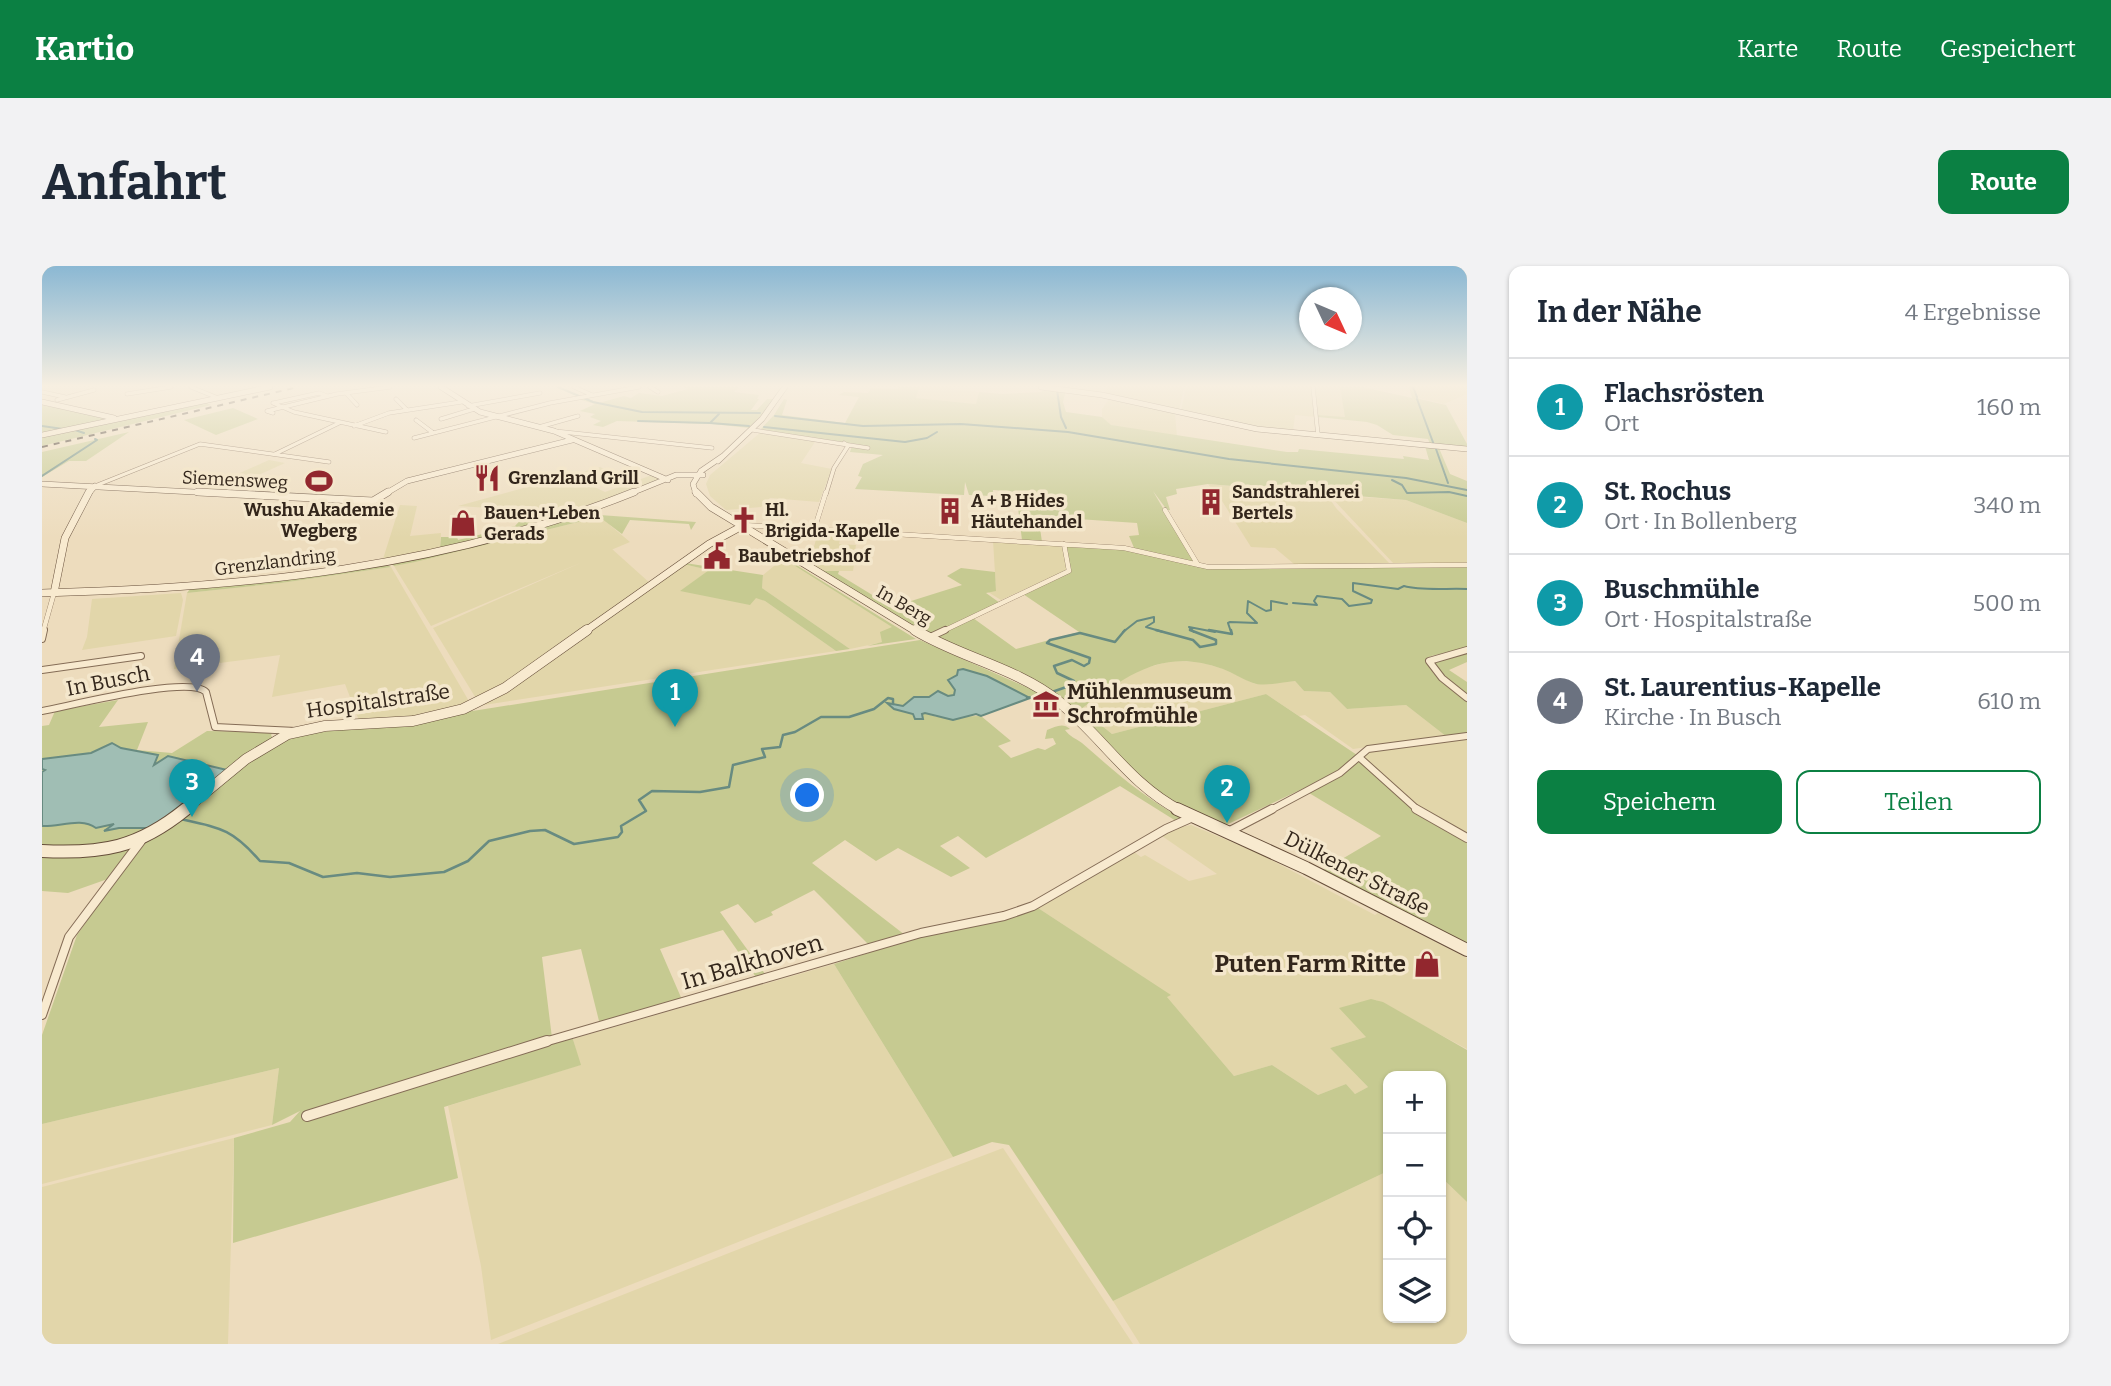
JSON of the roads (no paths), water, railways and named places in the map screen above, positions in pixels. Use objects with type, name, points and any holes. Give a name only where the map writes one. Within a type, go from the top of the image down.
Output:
[{"type":"street","points":[[275,454],[313,437]]},
{"type":"street","points":[[567,437],[668,480]]},
{"type":"street","points":[[613,437],[712,448]]},
{"type":"street","points":[[700,475],[745,437]]},
{"type":"street","points":[[805,437],[868,448]]},
{"type":"street","points":[[1343,437],[1467,449]]},
{"type":"street","name":"Siemensweg","points":[[42,484],[373,501],[407,481],[572,440]]},
{"type":"street","points":[[815,527],[834,468],[848,446],[844,443]]},
{"type":"street","points":[[42,639],[44,615],[54,593],[65,538],[95,486],[200,444],[328,462]]},
{"type":"street","points":[[689,473],[723,456]]},
{"type":"street","points":[[700,475],[712,463]]},
{"type":"street","name":"Grenzlandring","points":[[42,593],[204,586],[284,578],[388,562],[548,524],[602,508],[689,473],[700,475]]},
{"type":"street","name":"Grenzlandring","points":[[668,480],[700,475]]},
{"type":"street","name":"In Berg","points":[[700,475],[693,484],[695,493],[716,509],[928,638],[1069,571],[1064,544]]},
{"type":"street","points":[[1165,510],[1198,565]]},
{"type":"street","name":"In Berg","points":[[744,525],[815,527],[1124,548],[1198,565],[1467,565]]},
{"type":"street","name":"Hospitalstraße","points":[[42,851],[102,852],[141,841],[160,830],[278,733],[327,726],[400,722],[476,704],[520,677],[702,549],[744,525]]},
{"type":"street","name":"Dülkener Straße","points":[[928,638],[1039,688],[1072,712],[1138,783],[1194,817],[1318,874],[1467,950]]},
{"type":"street","points":[[1467,650],[1434,657],[1429,662],[1442,678],[1467,698]]},
{"type":"street","name":"In Busch","points":[[42,670],[141,656]]},
{"type":"street","name":"In Busch","points":[[42,711],[193,685],[205,691],[210,703],[211,722],[215,727],[278,733]]},
{"type":"street","points":[[1228,832],[1340,773],[1368,749],[1467,736]]},
{"type":"street","points":[[1360,758],[1413,807],[1467,838]]},
{"type":"street","name":"In Balkhoven","points":[[307,1116],[500,1055],[921,933],[1004,916],[1033,906],[1166,829],[1194,817]]},
{"type":"street","points":[[42,1015],[69,937],[141,841]]},
{"type":"water","points":[[958,670],[987,676],[1030,698],[981,716],[976,714],[953,720],[925,713],[922,714],[923,719],[915,719],[913,714],[894,709],[887,703],[903,706],[914,697],[929,697],[938,691],[948,696],[954,695],[955,690],[948,680],[957,675]]},
{"type":"water","points":[[112,743],[121,748],[158,755],[154,765],[168,756],[227,770],[151,828],[104,831],[114,824],[96,828],[84,823],[42,826],[42,772],[45,770],[42,769],[42,759],[91,753]]},
{"type":"waterway","points":[[861,437],[905,442],[928,437]]},
{"type":"waterway","points":[[1100,437],[1229,459],[1406,478],[1467,490]]},
{"type":"waterway","points":[[1431,437],[1434,445]]},
{"type":"waterway","points":[[42,476],[97,440],[95,439]]},
{"type":"waterway","points":[[1436,449],[1448,483]]},
{"type":"waterway","points":[[1392,480],[1402,485],[1407,493],[1449,492],[1467,496]]},
{"type":"waterway","points":[[1293,603],[1317,605],[1314,601],[1317,596],[1342,599],[1349,606],[1371,603],[1372,600],[1353,591],[1353,583],[1398,589],[1404,586],[1467,589]]},
{"type":"waterway","points":[[1231,632],[1230,622],[1257,623],[1247,613],[1248,601],[1266,611],[1271,610],[1271,601],[1287,604]]},
{"type":"waterway","points":[[1124,631],[1137,621],[1154,617],[1154,622],[1146,627],[1158,631]]},
{"type":"waterway","points":[[1193,631],[1189,627],[1215,632]]},
{"type":"waterway","points":[[1209,630],[1232,634],[1231,630]]},
{"type":"waterway","points":[[1052,692],[1072,685],[1074,681],[1057,673],[1054,666],[1072,660],[1084,666],[1089,663],[1090,658],[1047,643],[1050,640],[1080,633],[1115,642],[1124,631]]},
{"type":"waterway","points":[[1158,631],[1193,640],[1200,647],[1216,644],[1216,640],[1193,631]]},
{"type":"waterway","points":[[1158,631],[1163,632]]},
{"type":"waterway","points":[[1027,698],[1043,695]]},
{"type":"waterway","points":[[180,819],[225,831],[260,861],[289,863],[323,877],[357,873],[390,877],[444,872],[468,861],[489,841],[530,831],[545,830],[574,844],[618,837],[622,832],[621,826],[646,811],[639,800],[652,791],[700,792],[729,787],[733,765],[765,757],[762,749],[780,747],[783,735],[795,732],[821,717],[849,717],[874,709],[888,698],[893,699],[893,704]]},
{"type":"railway","points":[[42,447],[83,437]]},
{"type":"place","name":"Grenzland Grill","points":[[487,478]]},
{"type":"place","name":"Wushu Akademie Wegberg","points":[[319,481]]},
{"type":"place","name":"Sandstrahlerei Bertels","points":[[1211,502]]},
{"type":"place","name":"A + B Hides Häutehandel","points":[[950,511]]},
{"type":"place","name":"Hl. Brigida-Kapelle","points":[[744,520]]},
{"type":"place","name":"Bauen+Leben Gerads","points":[[463,523]]},
{"type":"place","name":"Baubetriebshof","points":[[717,556]]},
{"type":"place","name":"St. Laurentius-Kapelle","points":[[197,692]]},
{"type":"place","name":"Mühlenmuseum Schrofmühle","points":[[1046,704]]},
{"type":"place","name":"Flachsrösten","points":[[675,727]]},
{"type":"place","name":"Buschmühle","points":[[192,817]]},
{"type":"place","name":"St. Rochus","points":[[1227,823]]},
{"type":"place","name":"Puten Farm Ritte","points":[[1427,964]]}]
